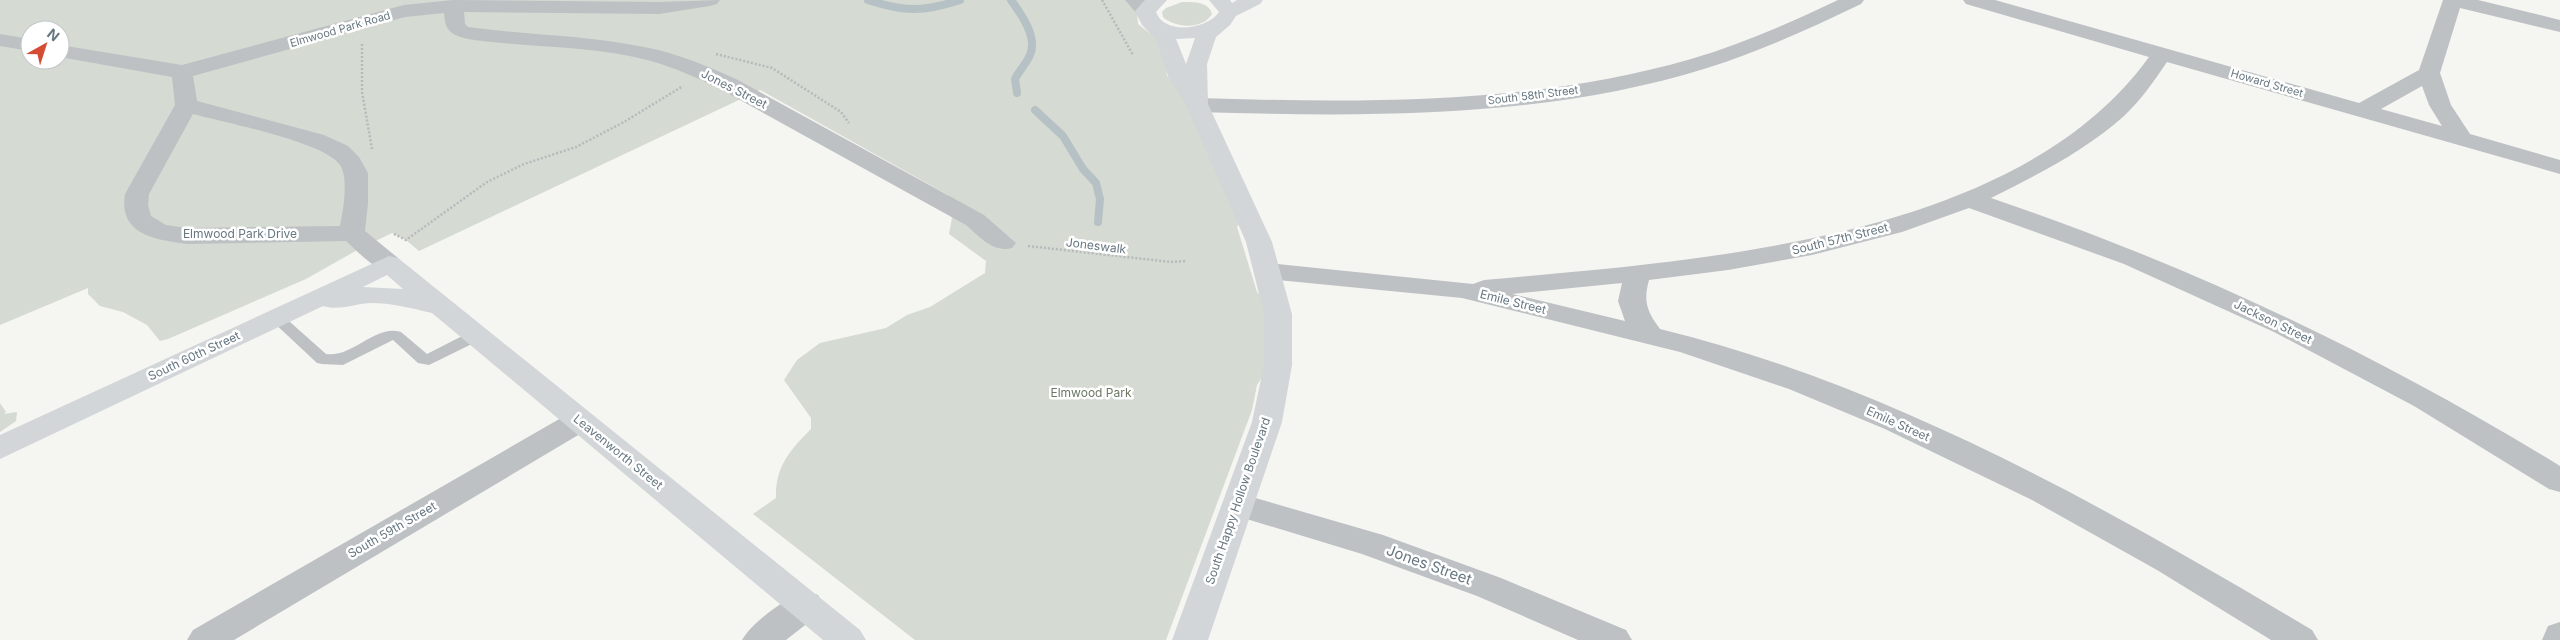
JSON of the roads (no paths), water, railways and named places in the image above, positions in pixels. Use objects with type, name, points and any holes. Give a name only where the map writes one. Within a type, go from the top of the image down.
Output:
[{"type":"street","name":"Elmwood Park Road","points":[[182,72],[384,15],[453,6],[659,8],[710,0]]},
{"type":"street","name":"South Happy Hollow Boulevard","points":[[1197,105],[1195,70],[1197,54],[1202,41],[1212,28],[1221,24],[1224,6],[1253,0]]},
{"type":"street","name":"South 58th Street","points":[[1197,105],[1273,108],[1405,107],[1505,99],[1606,85],[1676,69],[1767,42],[1816,21],[1854,0]]},
{"type":"street","name":"Howard Street","points":[[1973,0],[2560,167]]},
{"type":"street","points":[[2462,139],[2440,105],[2429,73],[2453,0],[2560,26]]},
{"type":"street","name":"South Happy Hollow Boulevard","points":[[1145,4],[1145,18],[1158,28],[1167,40],[1179,76],[1197,105],[1259,242],[1278,314],[1278,365],[1267,422],[1190,640]]},
{"type":"street","name":"Jones Street","points":[[453,6],[455,26],[460,31],[624,49],[661,57],[703,72],[975,220],[1004,243]]},
{"type":"street","points":[[1158,28],[1184,33],[1212,28]]},
{"type":"street","points":[[0,40],[20,43]]},
{"type":"street","points":[[70,52],[182,72],[186,105],[316,140],[340,151],[351,162],[356,173],[356,203],[352,233],[389,264]]},
{"type":"street","name":"South 57th Street","points":[[1462,290],[1638,274],[1758,258],[1885,228],[1968,199],[2022,175],[2071,146],[2110,116],[2140,86],[2162,54]]},
{"type":"street","points":[[2363,110],[2429,73]]},
{"type":"street","name":"Elmwood Park Drive","points":[[186,105],[137,194],[135,203],[136,215],[142,222],[157,230],[187,236],[352,233]]},
{"type":"street","name":"Jackson Street","points":[[1968,199],[2119,253],[2263,316],[2439,408],[2560,481]]},
{"type":"street","name":"Leavenworth Street","points":[[389,264],[848,640]]},
{"type":"street","name":"South 60th Street","points":[[0,448],[389,264]]},
{"type":"street","points":[[1268,271],[1462,290]]},
{"type":"street","points":[[1638,274],[1631,295],[1633,314],[1650,336]]},
{"type":"street","name":"Emile Street","points":[[1462,290],[1687,345],[1799,382],[1896,422],[2043,492],[2169,561],[2300,640]]},
{"type":"street","points":[[281,315],[345,297],[372,294],[402,296],[441,307]]},
{"type":"street","name":"South 59th Street","points":[[205,640],[579,421]]},
{"type":"street","name":"Jones Street","points":[[1238,505],[1371,544],[1489,587],[1614,640]]},
{"type":"street","points":[[760,640],[806,605]]},
{"type":"lane","points":[[281,315],[322,359],[331,362],[338,361],[389,336],[396,335],[423,359],[429,360],[475,336]]},
{"type":"waterway","points":[[868,0],[892,7],[914,9],[936,7],[960,0]]},
{"type":"waterway","points":[[1011,0],[1027,26],[1032,41],[1030,55],[1015,79],[1017,93]]},
{"type":"waterway","points":[[1035,110],[1063,136],[1083,169],[1096,183],[1100,199],[1098,222]]},
{"type":"park label","name":"Elmwood Park","points":[[1091,393]]}]
